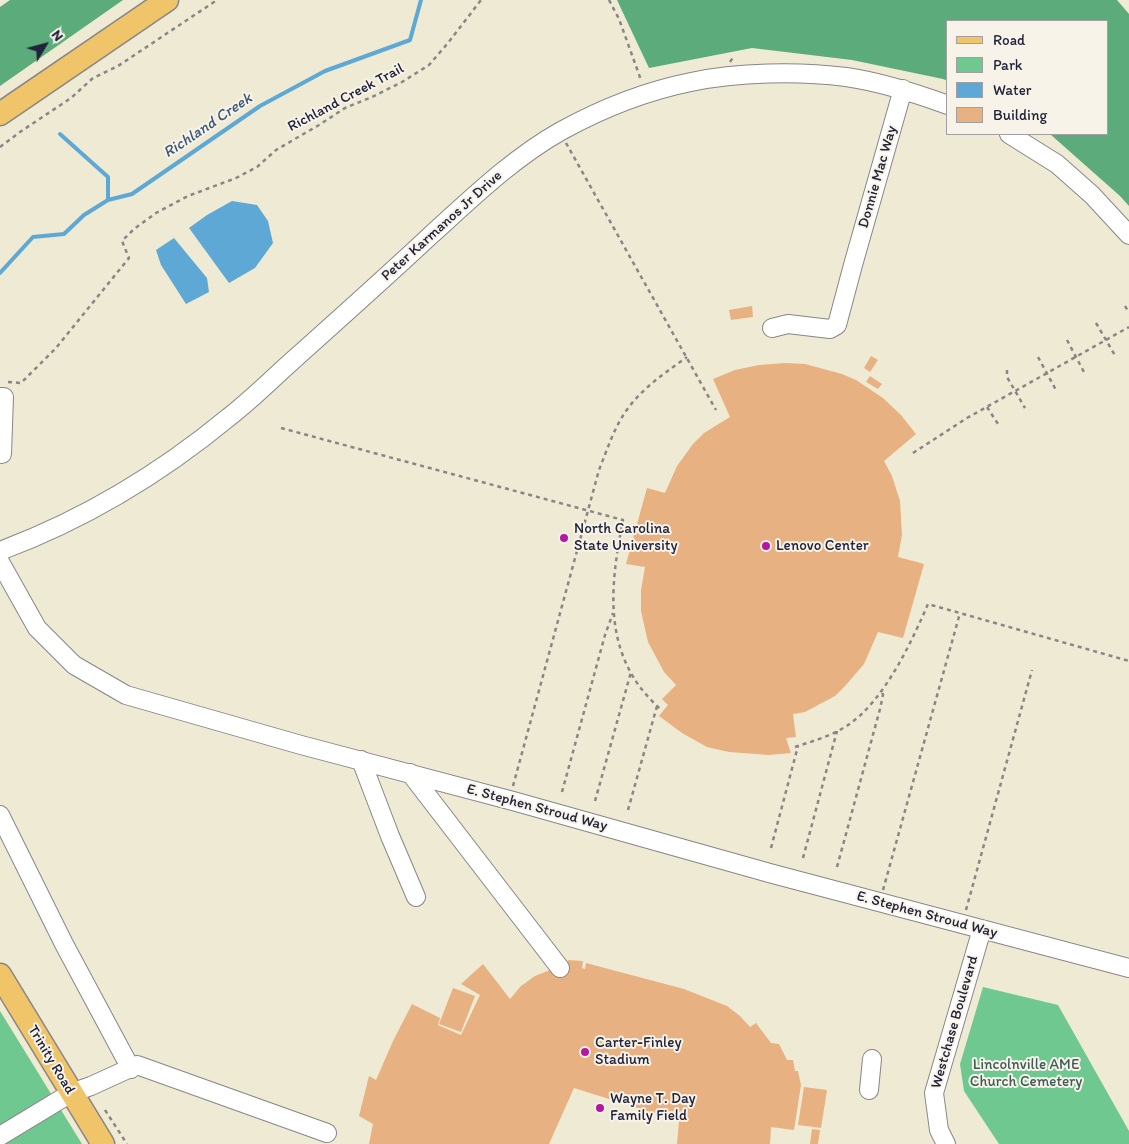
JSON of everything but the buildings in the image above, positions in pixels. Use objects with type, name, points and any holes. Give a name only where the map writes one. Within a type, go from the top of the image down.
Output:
[{"type":"main road","points":[[0,114],[167,0]]},
{"type":"main road","name":"Trinity Road","points":[[0,975],[103,1144]]},
{"type":"street","name":"Peter Karmanos Jr Drive","points":[[0,551],[36,538],[99,507],[150,476],[230,417],[465,204],[512,164],[560,132],[607,109],[691,82],[736,76],[795,74],[846,78],[903,89],[946,104]]},
{"type":"street","name":"Donnie Mac Way","points":[[772,328],[788,324],[830,329],[837,325],[903,89]]},
{"type":"street","points":[[1011,135],[1057,164],[1092,195],[1129,235]]},
{"type":"street","points":[[2,454],[3,390]]},
{"type":"street","name":"E. Stephen Stroud Way","points":[[0,562],[37,628],[74,665],[126,695],[773,874],[1129,968]]},
{"type":"street","points":[[361,760],[416,897]]},
{"type":"street","points":[[410,774],[560,968]]},
{"type":"street","points":[[0,815],[64,944],[131,1069]]},
{"type":"street","name":"Westchase Boulevard","points":[[946,1144],[939,1130],[934,1093],[982,929]]},
{"type":"street","points":[[869,1090],[872,1059]]},
{"type":"street","points":[[0,1136],[71,1092],[92,1086],[137,1065],[328,1133]]},
{"type":"path","points":[[0,147],[71,98],[93,78],[118,66],[217,0]]},
{"type":"path","name":"Richland Creek Trail","points":[[3,390],[21,383],[61,343],[129,258],[122,241],[134,229],[156,213],[188,196],[236,178],[257,167],[276,150],[320,125],[345,108],[402,82],[428,65],[448,43],[481,0]]},
{"type":"path","points":[[609,0],[641,82]]},
{"type":"path","points":[[566,142],[716,410]]},
{"type":"path","points":[[1125,306],[1129,313]]},
{"type":"path","points":[[1096,323],[1116,357]]},
{"type":"path","points":[[913,453],[987,407],[1129,327]]},
{"type":"path","points":[[1068,340],[1075,358],[1085,374]]},
{"type":"path","points":[[1038,357],[1056,390]]},
{"type":"path","points":[[512,790],[599,470],[614,431],[626,410],[645,389],[687,358]]},
{"type":"path","points":[[1007,370],[1007,377],[1025,408]]},
{"type":"path","points":[[987,407],[998,424]]},
{"type":"path","points":[[281,428],[623,520],[615,570],[613,612],[619,648],[640,688],[661,710]]},
{"type":"path","points":[[771,848],[796,747],[849,725],[871,705],[916,632],[928,604],[1129,661]]},
{"type":"path","points":[[562,792],[613,612]]},
{"type":"path","points":[[882,891],[960,613]]},
{"type":"path","points":[[965,914],[1032,670]]},
{"type":"path","points":[[595,801],[631,672]]},
{"type":"path","points":[[836,867],[880,709],[883,695],[882,690]]},
{"type":"path","points":[[628,810],[657,706]]},
{"type":"path","points":[[804,858],[837,731]]},
{"type":"path","points":[[105,1110],[127,1144]]},
{"type":"green space","points":[[10,0],[123,0],[0,86],[0,7]]},
{"type":"green space","points":[[617,0],[1117,0],[1129,14],[1129,206],[1051,135],[1109,135],[1109,20],[946,20],[946,80],[852,60],[752,48],[649,68]]},
{"type":"green space","name":"Lincolnville AME Church Cemetery","points":[[983,987],[1058,1005],[1129,1131],[1129,1144],[999,1144],[964,1091],[960,1064]]},
{"type":"green space","points":[[0,1011],[82,1144],[0,1144]]},
{"type":"water","points":[[232,201],[257,205],[268,221],[273,243],[255,268],[229,283],[189,228]]},
{"type":"water","points":[[174,238],[207,278],[209,292],[186,304],[161,265],[156,250]]},
{"type":"waterway","name":"Richland Creek","points":[[0,273],[33,237],[64,234],[84,215],[108,200],[132,194],[260,106],[325,71],[410,40],[421,0]]},
{"type":"waterway","points":[[60,134],[108,177],[108,200]]},
{"type":"place","name":"North Carolina State University","points":[[564,538]]},
{"type":"place","name":"Lenovo Center","points":[[766,546]]},
{"type":"place","name":"Carter-Finley Stadium","points":[[585,1052]]},
{"type":"place","name":"Wayne T. Day Family Field","points":[[600,1108]]}]
